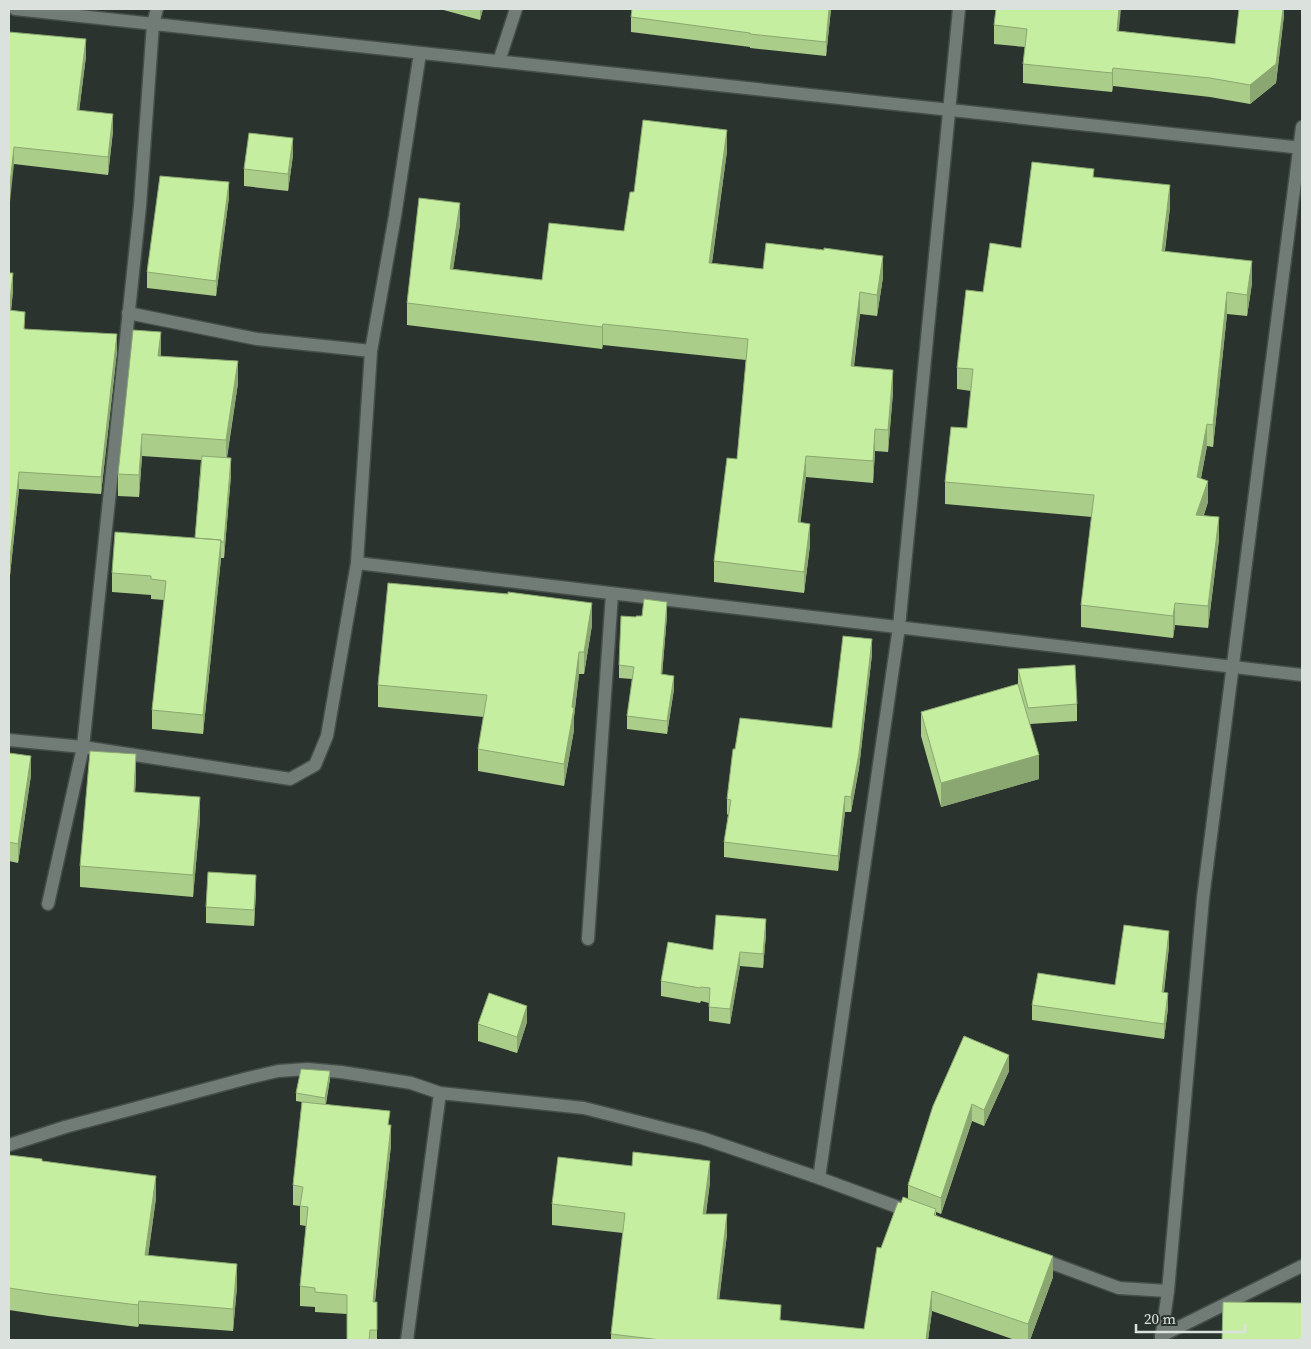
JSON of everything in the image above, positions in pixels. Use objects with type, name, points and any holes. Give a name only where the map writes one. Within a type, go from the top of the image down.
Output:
[{"type":"street","points":[[15,9],[1301,148]]},
{"type":"street","points":[[48,904],[83,747],[140,206],[153,24],[157,9]]},
{"type":"street","points":[[499,61],[516,9]]},
{"type":"street","points":[[819,1178],[899,627],[959,9]]},
{"type":"street","points":[[9,740],[83,747],[290,778],[315,765],[327,736],[357,563],[371,350],[395,216],[420,53]]},
{"type":"street","points":[[1161,1338],[1168,1290],[1203,898],[1301,148],[1302,127]]},
{"type":"street","points":[[128,313],[257,339],[371,350]]},
{"type":"street","points":[[357,563],[1302,675]]},
{"type":"street","points":[[588,939],[612,594]]},
{"type":"street","points":[[9,1145],[65,1128],[278,1071],[341,1072],[411,1083],[440,1093],[584,1108],[702,1138],[922,1216]]},
{"type":"street","points":[[407,1340],[440,1093]]},
{"type":"street","points":[[1025,1254],[1119,1288],[1168,1290]]},
{"type":"street","points":[[1161,1338],[1302,1266]]},
{"type":"building","points":[[632,9],[829,9],[826,42],[750,34],[631,17]]},
{"type":"building","points":[[996,9],[1119,9],[1117,31],[1235,44],[1239,9],[1283,9],[1276,64],[1250,85],[1210,78],[1113,68],[1112,73],[1023,64],[1027,29],[994,25]]},
{"type":"building","points":[[9,32],[86,39],[77,110],[113,114],[108,157],[14,147],[9,194]]},
{"type":"building","points":[[643,120],[727,130],[709,263],[763,269],[766,243],[883,256],[877,295],[860,292],[851,366],[893,370],[888,430],[875,429],[873,461],[806,456],[798,522],[810,524],[804,572],[714,561],[727,458],[737,459],[748,339],[603,324],[602,327],[407,303],[419,198],[460,203],[450,269],[542,280],[549,223],[624,231],[630,192],[634,192]]},
{"type":"building","points":[[249,133],[293,138],[288,174],[244,169]]},
{"type":"building","points":[[1032,162],[1094,169],[1093,177],[1170,185],[1162,251],[1252,261],[1247,295],[1227,292],[1213,425],[1207,424],[1197,477],[1208,481],[1196,515],[1219,517],[1208,606],[1175,603],[1173,616],[1081,605],[1094,495],[945,482],[951,427],[967,428],[973,369],[957,368],[966,290],[983,292],[990,243],[1021,248]]},
{"type":"building","points":[[160,176],[229,182],[216,281],[147,272]]},
{"type":"building","points":[[9,273],[13,273],[9,310]]},
{"type":"building","points":[[9,310],[25,312],[24,329],[117,334],[101,477],[19,472],[9,568]]},
{"type":"building","points":[[133,330],[161,332],[158,356],[238,361],[226,440],[142,434],[139,475],[118,474]]},
{"type":"building","points":[[202,456],[231,458],[224,542],[221,542],[221,540],[195,538]]},
{"type":"building","points":[[115,532],[221,540],[203,715],[152,710],[166,581],[151,579],[151,576],[112,573]]},
{"type":"building","points":[[388,583],[508,594],[508,592],[592,603],[584,652],[579,652],[572,707],[574,708],[564,764],[478,749],[487,695],[378,685]]},
{"type":"building","points":[[644,599],[667,602],[661,674],[674,676],[667,721],[627,716],[634,667],[619,665],[621,616],[642,616]]},
{"type":"building","points":[[843,636],[872,639],[859,753],[851,797],[845,796],[838,856],[724,842],[731,800],[727,799],[733,749],[735,749],[740,718],[832,728]]},
{"type":"building","points":[[1075,665],[1077,704],[1028,708],[1018,669]]},
{"type":"building","points":[[1018,684],[1039,755],[941,783],[921,712]]},
{"type":"building","points":[[90,751],[136,754],[134,792],[200,797],[193,875],[80,866]]},
{"type":"building","points":[[9,753],[31,756],[18,844],[9,842]]},
{"type":"building","points":[[208,872],[256,875],[254,910],[206,907]]},
{"type":"building","points":[[716,915],[766,919],[763,954],[740,952],[730,1009],[709,1007],[710,988],[661,981],[668,942],[713,950]]},
{"type":"building","points":[[1124,925],[1169,931],[1162,992],[1168,993],[1164,1024],[1032,1005],[1038,973],[1115,985]]},
{"type":"building","points":[[489,993],[527,1006],[517,1037],[478,1024]]},
{"type":"building","points":[[964,1036],[1009,1055],[984,1110],[972,1104],[941,1198],[908,1185],[933,1106]]},
{"type":"building","points":[[301,1069],[330,1071],[325,1098],[296,1093]]},
{"type":"building","points":[[302,1102],[390,1111],[388,1125],[391,1125],[373,1302],[377,1302],[377,1330],[370,1330],[369,1340],[347,1340],[347,1295],[315,1292],[315,1288],[300,1286],[308,1207],[300,1206],[303,1187],[293,1185]]},
{"type":"building","points":[[633,1152],[710,1161],[703,1214],[727,1214],[717,1299],[781,1305],[780,1320],[864,1329],[877,1247],[881,1248],[898,1202],[901,1203],[903,1197],[936,1209],[934,1215],[1053,1256],[1028,1324],[932,1291],[926,1340],[661,1340],[611,1334],[625,1213],[552,1204],[558,1157],[632,1166]]},
{"type":"building","points":[[9,1155],[156,1176],[145,1255],[237,1264],[233,1309],[139,1301],[138,1305],[9,1288]]},
{"type":"building","points":[[1223,1302],[1302,1303],[1302,1340],[1222,1340]]}]
